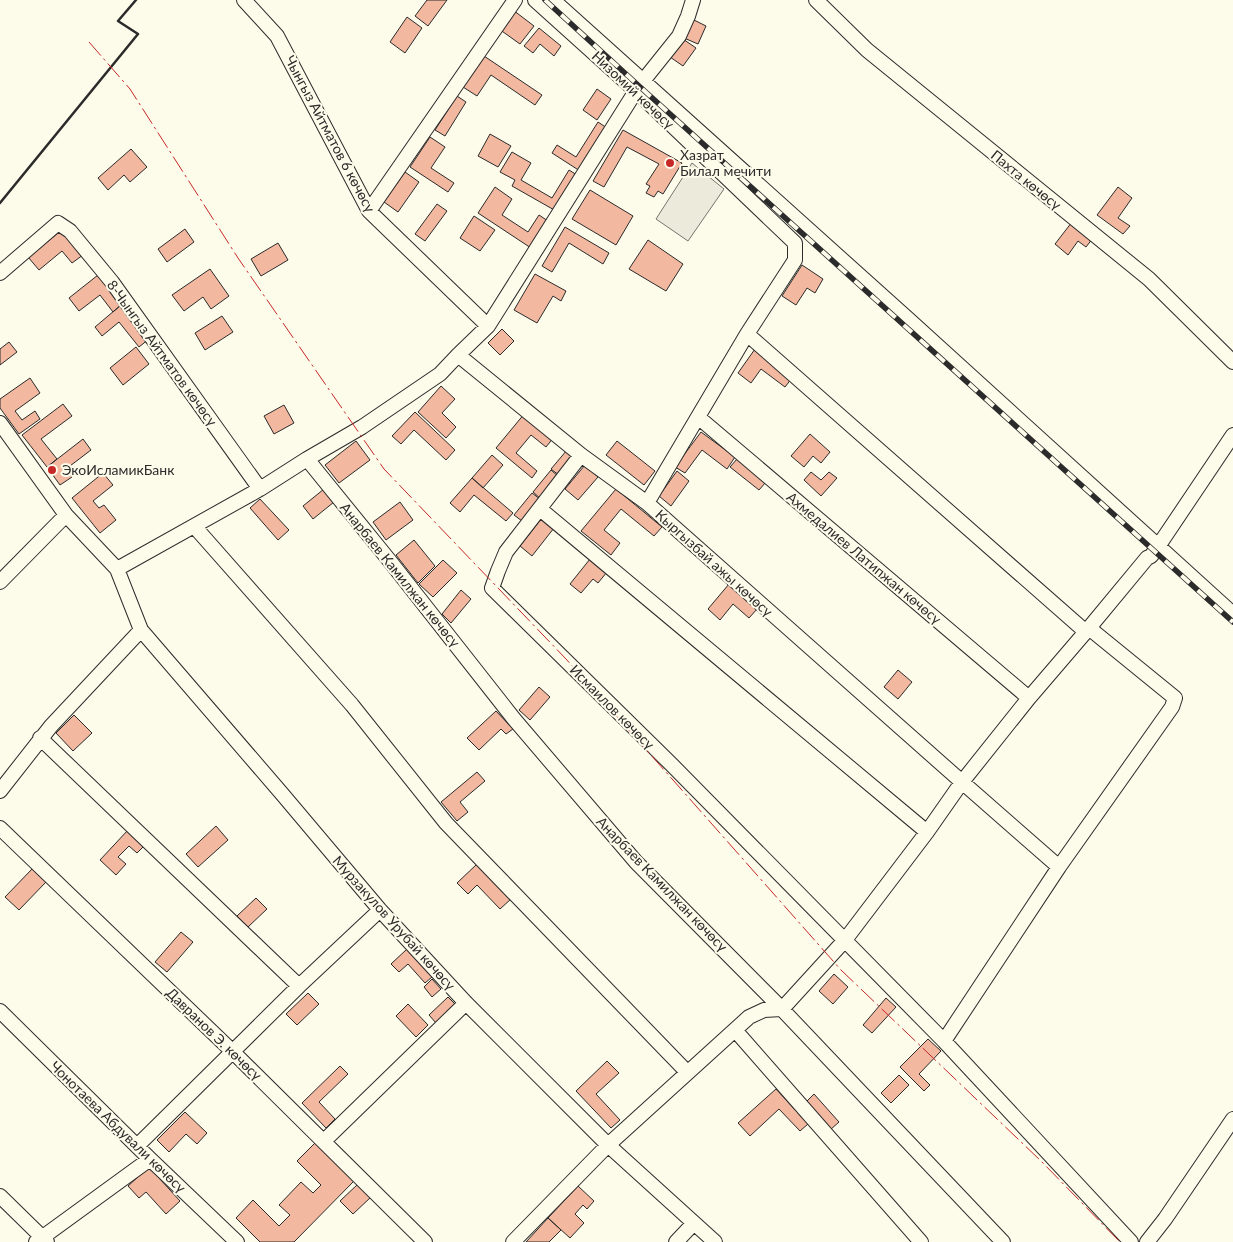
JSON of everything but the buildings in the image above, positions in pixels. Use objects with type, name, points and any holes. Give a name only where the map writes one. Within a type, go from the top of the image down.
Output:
[{"type":"street","name":"Чынгыз Айтматов 6 көчөсү","points":[[244,0],[277,36],[369,211],[488,326]]},
{"type":"street","points":[[369,211],[515,0]]},
{"type":"street","name":"Низомий көчөсү","points":[[536,0],[639,86],[795,243],[795,260],[747,334]]},
{"type":"street","points":[[553,0],[639,86],[1159,546],[1233,614]]},
{"type":"street","points":[[0,423],[66,515],[118,568],[260,489],[362,427],[440,374],[488,326],[639,86],[679,36],[693,0]]},
{"type":"street","name":"Пахта көчөсү","points":[[816,0],[867,50],[1149,279],[1233,362]]},
{"type":"street","name":"8-Чынгыз Айтматов көчөсү","points":[[0,273],[58,224],[70,231],[112,282],[260,489]]},
{"type":"street","points":[[647,503],[747,334],[1088,630],[1175,698],[1172,707],[1059,867],[944,1041]]},
{"type":"street","name":"Кыргызбай ажы көчөсү","points":[[458,355],[581,455],[647,503],[1059,867]]},
{"type":"street","name":"Ахмедалиев Латипжан көчөсү","points":[[698,417],[1029,698]]},
{"type":"street","points":[[513,1242],[608,1145],[687,1072],[749,1017],[764,1010],[782,1008],[845,940],[927,832],[962,782],[1029,698],[1159,546],[1233,435]]},
{"type":"street","name":"Исмаилов көчөсү","points":[[581,455],[506,552],[492,588],[672,765],[845,940]]},
{"type":"street","name":"Анарбаев Камилжан көчөсү","points":[[307,459],[514,719],[636,862],[782,1008],[1003,1242]]},
{"type":"street","points":[[540,509],[927,832]]},
{"type":"street","points":[[0,582],[66,515]]},
{"type":"street","points":[[194,526],[352,705],[446,823],[687,1072]]},
{"type":"street","name":"Мурзакулов Урубай көчөсү","points":[[118,568],[140,630],[380,910],[466,1003],[608,1145],[715,1242]]},
{"type":"street","points":[[0,791],[40,738],[140,630]]},
{"type":"street","points":[[40,738],[299,986]]},
{"type":"street","name":"Давранов Э. көчөсү","points":[[0,828],[233,1052],[425,1242]]},
{"type":"street","points":[[137,1146],[299,986],[380,910]]},
{"type":"street","points":[[845,940],[944,1041],[1131,1242]]},
{"type":"street","points":[[324,1141],[466,1003]]},
{"type":"street","name":"Чонотаева Абдували көчөсү","points":[[0,1012],[237,1242]]},
{"type":"street","points":[[734,1030],[921,1242]]},
{"type":"street","points":[[1146,1242],[1165,1218],[1233,1118]]},
{"type":"street","points":[[0,1196],[42,1240],[150,1159]]},
{"type":"street","points":[[676,1242],[694,1223]]},
{"type":"shaded area","points":[[692,163],[724,189],[688,241],[656,219]]},
{"type":"railway","points":[[545,0],[1233,622]]},
{"type":"wall","points":[[0,203],[138,34],[118,21],[136,0]]},
{"type":"power","points":[[89,42],[130,89],[238,258],[384,469],[566,659],[841,970],[1041,1161],[1120,1242]]},
{"type":"place","name":"Хазрат Билал мечити","points":[[670,163]]},
{"type":"place","name":"ЭкоИсламикБанк","points":[[52,470]]}]
